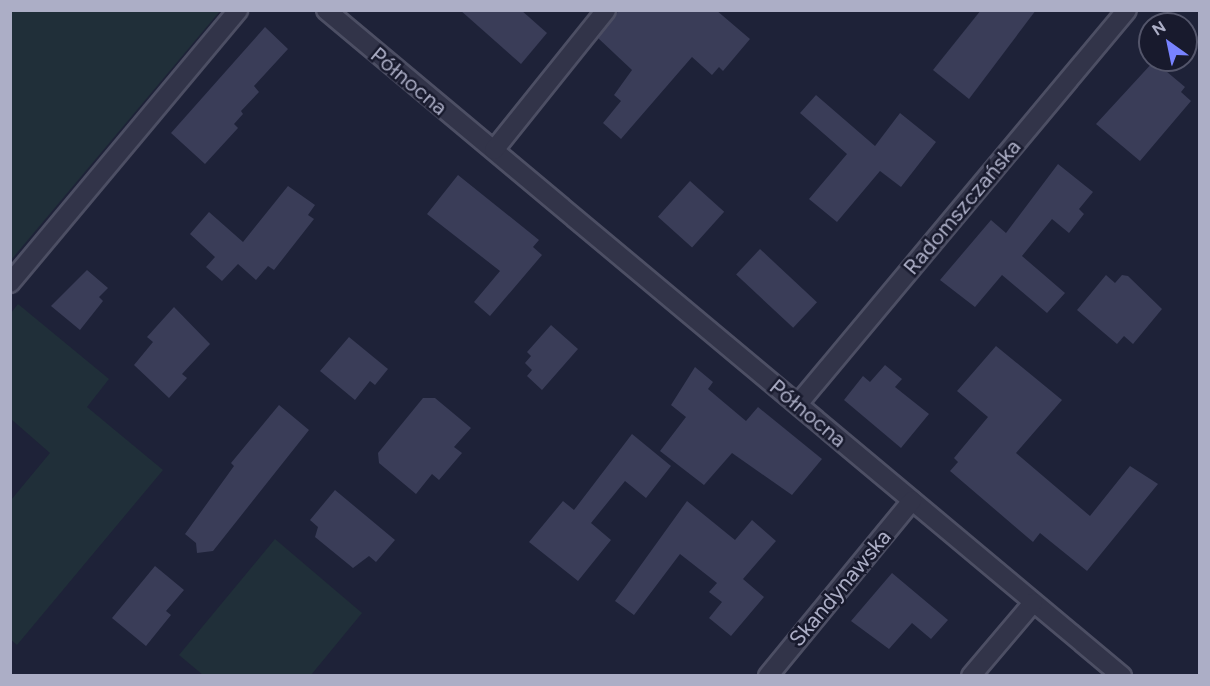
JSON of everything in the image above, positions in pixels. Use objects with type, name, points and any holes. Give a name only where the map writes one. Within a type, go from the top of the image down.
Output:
[{"type":"street","points":[[10,283],[238,10]]},
{"type":"street","name":"Północna","points":[[326,10],[1033,603],[1122,675]]},
{"type":"street","points":[[494,150],[606,10]]},
{"type":"street","name":"Radomszczańska","points":[[798,404],[1127,10]]},
{"type":"street","name":"Skandynawska","points":[[768,675],[912,501]]},
{"type":"street","points":[[971,675],[1033,603]]},
{"type":"shaded area","points":[[10,11],[220,11],[11,260]]},
{"type":"shaded area","points":[[18,304],[109,379],[87,407],[163,470],[17,645],[10,639],[11,500],[50,453],[11,419],[11,313]]},
{"type":"shaded area","points":[[275,539],[362,613],[311,675],[203,675],[179,655]]},
{"type":"building","points":[[460,10],[521,10],[547,33],[521,64]]},
{"type":"building","points":[[619,10],[716,10],[750,39],[723,71],[719,67],[712,75],[692,57],[621,139],[603,123],[621,101],[614,95],[632,70],[598,38]]},
{"type":"building","points":[[981,10],[1036,10],[969,99],[933,70]]},
{"type":"building","points":[[265,27],[288,49],[254,86],[259,92],[241,111],[243,114],[234,124],[238,128],[205,164],[171,133]]},
{"type":"building","points":[[1144,72],[1167,72],[1185,87],[1181,92],[1191,101],[1140,161],[1096,124]]},
{"type":"building","points":[[816,95],[875,146],[900,113],[936,142],[901,187],[880,171],[837,222],[809,199],[847,154],[800,113]]},
{"type":"building","points":[[1058,164],[1093,192],[1079,209],[1084,214],[1069,233],[1052,219],[1022,256],[1065,293],[1047,313],[1002,275],[975,307],[940,280],[991,220],[1006,233]]},
{"type":"building","points":[[458,175],[539,240],[533,247],[542,255],[490,316],[474,302],[500,271],[427,214]]},
{"type":"building","points":[[690,181],[724,212],[692,247],[658,217]]},
{"type":"building","points":[[288,186],[315,205],[308,215],[314,219],[274,270],[268,266],[256,280],[238,264],[222,281],[206,267],[215,257],[190,234],[209,212],[243,242]]},
{"type":"building","points":[[760,249],[817,302],[793,328],[736,275]]},
{"type":"building","points":[[87,270],[108,288],[99,297],[103,301],[80,330],[51,306]]},
{"type":"building","points":[[1106,275],[1115,283],[1122,275],[1128,276],[1162,309],[1133,344],[1124,336],[1117,344],[1077,310]]},
{"type":"building","points":[[174,307],[210,344],[182,374],[187,378],[169,398],[134,365],[153,342],[147,337]]},
{"type":"building","points":[[551,325],[578,349],[542,390],[527,376],[532,370],[525,363],[531,356],[527,352]]},
{"type":"building","points":[[349,337],[388,369],[375,385],[370,381],[355,400],[320,371]]},
{"type":"building","points":[[996,346],[1062,400],[1016,453],[1090,516],[1130,466],[1158,484],[1087,571],[1040,533],[1033,542],[950,471],[958,462],[954,458],[988,417],[957,391]]},
{"type":"building","points":[[885,365],[902,379],[895,387],[929,414],[901,448],[844,400],[863,376],[870,382]]},
{"type":"building","points":[[695,367],[713,382],[708,389],[746,421],[758,407],[822,459],[792,495],[732,453],[704,485],[660,451],[686,417],[671,405]]},
{"type":"building","points":[[423,398],[435,398],[471,428],[454,447],[462,453],[439,480],[432,474],[416,494],[379,463],[378,453]]},
{"type":"building","points":[[279,405],[309,430],[213,551],[197,553],[196,543],[185,534],[234,466],[231,463]]},
{"type":"building","points":[[632,434],[671,466],[646,498],[625,481],[591,523],[611,540],[578,581],[529,542],[563,501],[574,510]]},
{"type":"building","points":[[335,490],[395,540],[376,562],[369,556],[353,568],[315,537],[318,527],[310,520]]},
{"type":"building","points":[[687,501],[735,540],[752,520],[776,541],[743,579],[764,597],[731,636],[709,618],[722,602],[709,592],[717,583],[680,554],[634,615],[615,601]]},
{"type":"building","points":[[155,566],[184,590],[166,611],[171,615],[146,646],[112,618]]},
{"type":"building","points":[[892,573],[948,620],[931,639],[912,623],[889,649],[851,621]]}]
